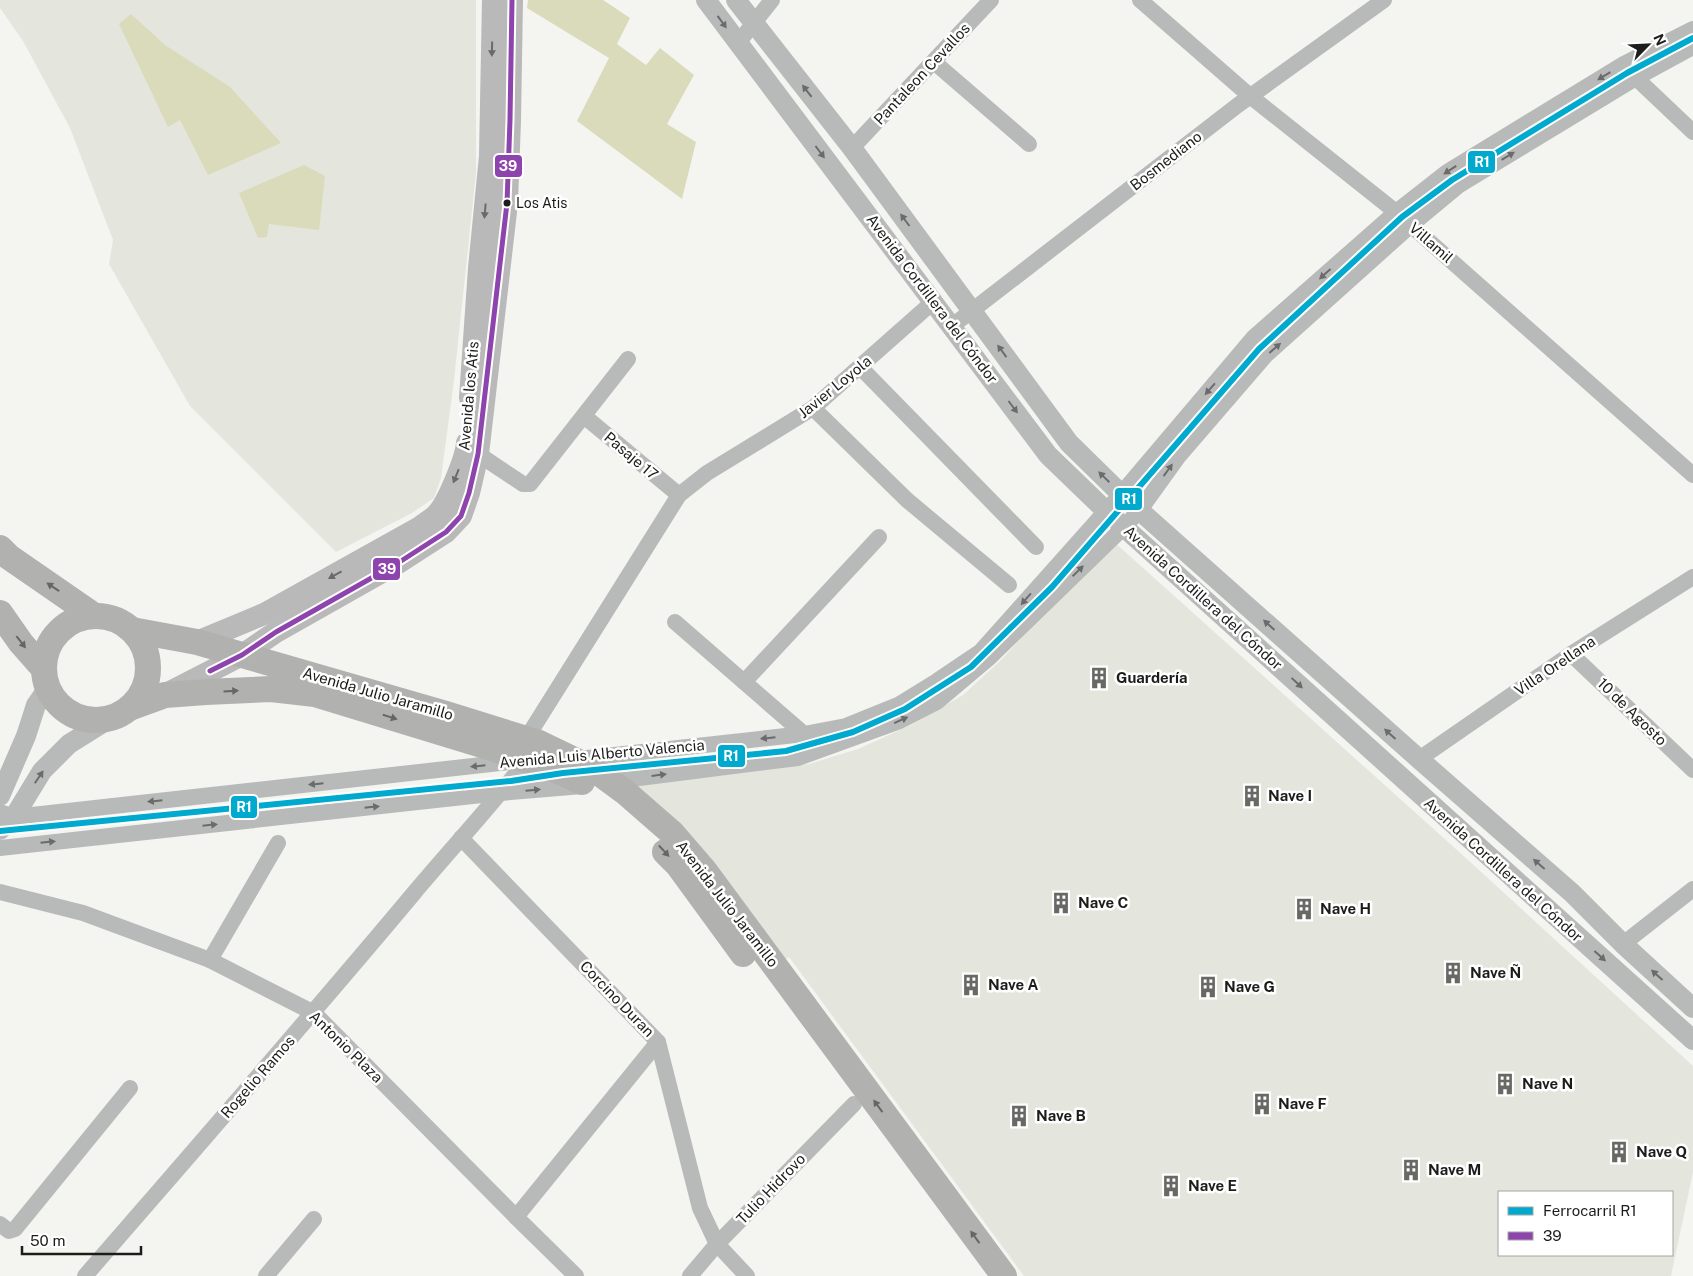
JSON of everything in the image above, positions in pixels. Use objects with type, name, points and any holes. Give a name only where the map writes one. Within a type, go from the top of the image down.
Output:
[{"type":"main road","name":"Avenida los Atis","points":[[197,642],[264,614],[420,527],[437,514],[448,499],[466,453],[479,268],[490,156],[493,0]]},
{"type":"main road","name":"Avenida los Atis","points":[[165,695],[242,655],[276,632],[398,563],[446,532],[461,516],[469,494],[478,454],[507,203],[512,0]]},
{"type":"main road","points":[[0,548],[9,557],[93,615]]},
{"type":"main road","points":[[0,613],[46,679],[58,704],[73,715],[91,720],[110,719],[132,707],[142,693],[148,677],[148,660],[143,643],[132,630],[114,618],[93,615],[74,620],[58,632],[47,649],[46,679]]},
{"type":"main road","name":"Avenida Julio Jaramillo","points":[[132,630],[197,642],[446,714],[526,750],[563,772],[626,792],[672,833],[704,870],[1004,1276]]},
{"type":"main road","name":"Avenida Julio Jaramillo","points":[[132,707],[165,695],[271,689],[315,694],[492,748],[526,750],[539,743],[595,770],[599,783],[678,866],[982,1276]]},
{"type":"street","name":"Avenida Cordillera del Cóndor","points":[[706,0],[1048,454],[1105,510],[1693,1040]]},
{"type":"street","name":"Avenida Cordillera del Cóndor","points":[[736,0],[852,148],[1068,443],[1121,494],[1572,893],[1623,944],[1693,1008]]},
{"type":"street","points":[[738,43],[772,0]]},
{"type":"street","name":"Pantaleon Cevallos","points":[[852,148],[991,0]]},
{"type":"street","name":"Villamil","points":[[1140,0],[1250,96],[1396,212],[1693,475]]},
{"type":"street","name":"Bosmediano","points":[[952,326],[1250,96],[1384,0]]},
{"type":"street","name":"Avenida Luis Alberto Valencia","points":[[574,759],[804,734],[846,726],[898,705],[980,652],[1121,494],[1254,337],[1396,212],[1446,172],[1622,65],[1693,29]]},
{"type":"street","name":"Avenida Luis Alberto Valencia","points":[[0,848],[599,783],[798,758],[900,721],[937,702],[988,660],[1140,510],[1178,457],[1266,355],[1411,225],[1458,186],[1636,78],[1693,47]]},
{"type":"street","points":[[934,62],[1029,144]]},
{"type":"street","points":[[1622,65],[1627,73],[1636,78],[1693,132]]},
{"type":"street","name":"Javier Loyola","points":[[526,750],[679,495],[707,473],[813,408],[934,301]]},
{"type":"street","points":[[478,454],[522,484],[530,484],[628,359]]},
{"type":"street","points":[[860,367],[1036,547]]},
{"type":"street","points":[[813,408],[907,500],[1009,585]]},
{"type":"street","name":"Pasaje 17","points":[[584,416],[679,495]]},
{"type":"street","points":[[744,682],[879,537]]},
{"type":"street","name":"Villa Orellana","points":[[1419,759],[1571,654],[1693,577]]},
{"type":"street","points":[[675,622],[804,734]]},
{"type":"street","name":"10 de Agosto","points":[[1571,654],[1693,770]]},
{"type":"street","points":[[0,796],[26,736],[46,679]]},
{"type":"street","points":[[5,820],[42,771],[69,744],[110,719]]},
{"type":"street","name":"Avenida Luis Alberto Valencia","points":[[5,820],[526,750]]},
{"type":"street","name":"Rogelio Ramos","points":[[85,1276],[314,1013],[500,793],[526,750]]},
{"type":"street","name":"Corcino Duran","points":[[461,838],[658,1042],[700,1208],[717,1244],[747,1276]]},
{"type":"street","points":[[210,960],[278,843]]},
{"type":"street","points":[[1623,944],[1693,889]]},
{"type":"street","name":"Antonio Plaza","points":[[0,892],[83,913],[210,960],[314,1013],[576,1276]]},
{"type":"street","points":[[516,1217],[658,1042]]},
{"type":"street","points":[[0,1224],[8,1231],[15,1229],[130,1088]]},
{"type":"street","name":"Tulio Hidrovo","points":[[690,1276],[717,1244],[854,1104]]},
{"type":"street","points":[[266,1276],[314,1219]]},
{"type":"shaded area","points":[[0,0],[476,0],[476,173],[454,380],[441,478],[434,498],[412,513],[336,552],[190,406],[109,264],[113,240],[70,128],[23,41],[0,8]]},
{"type":"shaded area","points":[[1112,540],[1467,859],[1693,1066],[1693,1172],[1671,1276],[1024,1276],[789,957],[775,967],[625,792],[639,785],[809,764],[858,749],[911,725],[963,695],[1001,660]]},
{"type":"green space","points":[[528,0],[603,0],[630,18],[617,44],[646,65],[660,48],[694,75],[667,124],[696,142],[682,199],[577,121],[609,58],[527,8]]},
{"type":"green space","points":[[131,14],[165,45],[230,87],[281,143],[208,175],[180,120],[168,127],[119,24]]},
{"type":"green space","points":[[304,165],[325,176],[319,230],[269,224],[267,237],[258,238],[239,193]]},
{"type":"rail line","name":"R1","points":[[0,831],[511,781],[563,773],[786,751],[853,732],[905,709],[971,667],[1052,587],[1259,349],[1402,217],[1452,180],[1627,73],[1693,38]]},
{"type":"transit line","name":"39","points":[[210,671],[242,655],[276,632],[398,563],[446,532],[461,516],[469,493],[478,454],[507,203],[512,0]]},
{"type":"place","name":"Los Atis","points":[[507,203]]},
{"type":"place","name":"Guardería","points":[[1099,678]]},
{"type":"place","name":"Nave I","points":[[1252,796]]},
{"type":"place","name":"Nave C","points":[[1061,903]]},
{"type":"place","name":"Nave H","points":[[1304,909]]},
{"type":"place","name":"Nave Ñ","points":[[1453,973]]},
{"type":"place","name":"Nave A","points":[[971,985]]},
{"type":"place","name":"Nave G","points":[[1208,987]]},
{"type":"place","name":"Nave N","points":[[1505,1084]]},
{"type":"place","name":"Nave F","points":[[1262,1104]]},
{"type":"place","name":"Nave B","points":[[1019,1116]]},
{"type":"place","name":"Nave Q","points":[[1619,1152]]},
{"type":"place","name":"Nave M","points":[[1411,1170]]},
{"type":"place","name":"Nave E","points":[[1171,1186]]}]
